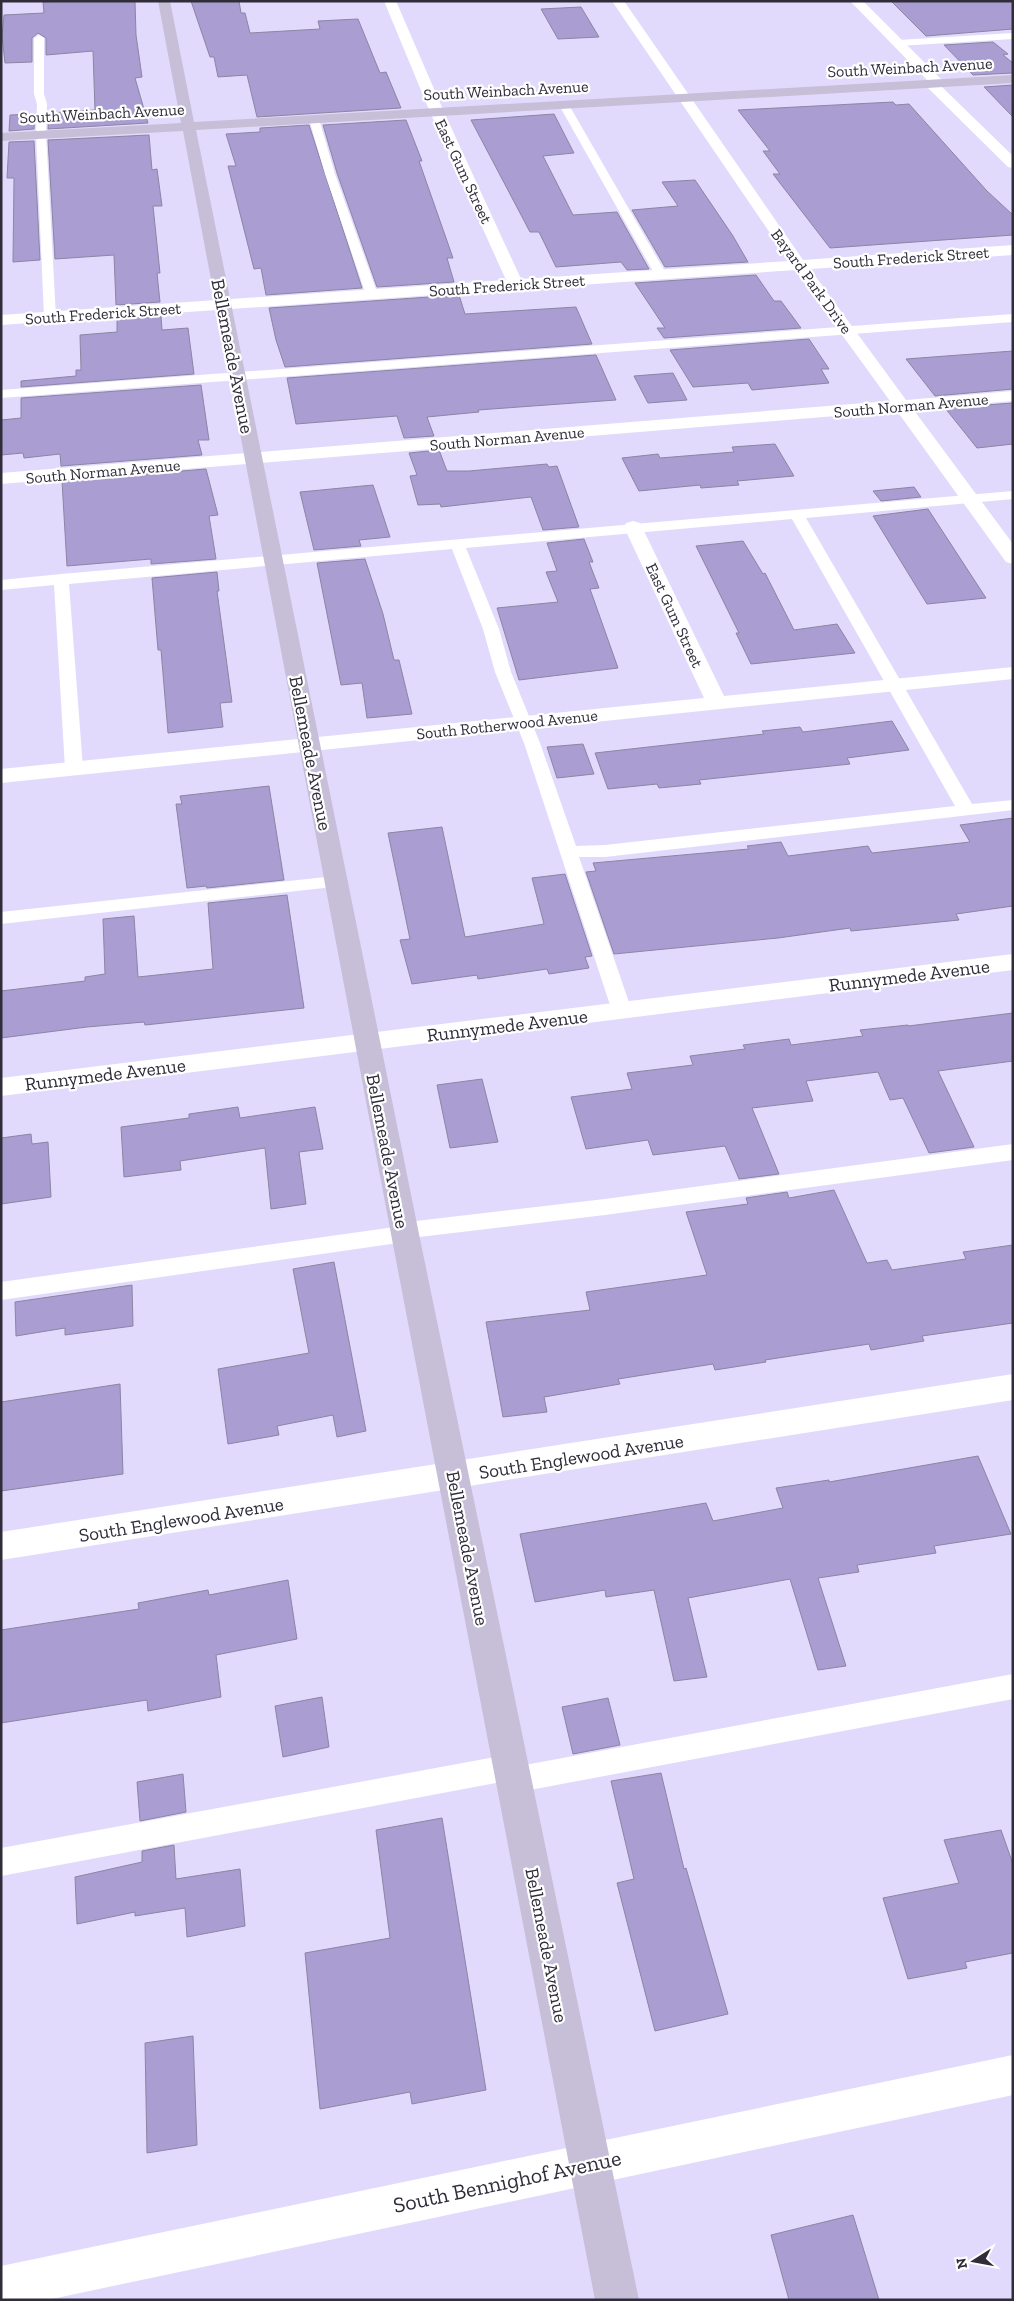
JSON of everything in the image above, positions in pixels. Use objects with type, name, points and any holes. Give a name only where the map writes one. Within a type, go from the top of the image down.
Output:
[{"type":"street","name":"Bellemeade Avenue","points":[[164,1],[405,1234],[617,2300]]},
{"type":"street","name":"East Gum Street","points":[[390,1],[437,112],[516,285]]},
{"type":"street","name":"Bayard Park Drive","points":[[618,1],[799,265],[1013,558]]},
{"type":"street","points":[[856,1],[1013,164]]},
{"type":"street","name":"South Weinbach Avenue","points":[[1,137],[1013,79]]},
{"type":"street","name":"South Frederick Street","points":[[1,320],[1013,250]]},
{"type":"street","name":"South Norman Avenue","points":[[1,479],[1013,396]]},
{"type":"street","name":"East Gum Street","points":[[633,527],[717,702]]},
{"type":"street","name":"South Rotherwood Avenue","points":[[1,776],[1013,673]]},
{"type":"street","name":"Runnymede Avenue","points":[[1,1087],[1013,962]]},
{"type":"street","name":"South Englewood Avenue","points":[[1,1546],[1013,1387]]},
{"type":"street","name":"South Bennighof Avenue","points":[[1,2288],[1013,2075]]},
{"type":"lane","points":[[898,43],[1013,36]]},
{"type":"lane","points":[[40,38],[39,94],[42,104],[41,134],[50,317]]},
{"type":"lane","points":[[564,105],[661,275]]},
{"type":"lane","points":[[314,119],[330,174],[372,294]]},
{"type":"lane","points":[[1,394],[1013,318]]},
{"type":"lane","points":[[1,585],[633,527],[1013,495]]},
{"type":"lane","points":[[796,513],[966,810]]},
{"type":"lane","points":[[457,543],[491,629],[503,672],[570,852],[622,1011]]},
{"type":"lane","points":[[61,579],[74,768]]},
{"type":"lane","points":[[570,852],[605,851],[1013,805]]},
{"type":"lane","points":[[1,918],[336,882]]},
{"type":"lane","points":[[1,1291],[405,1234],[416,1229],[615,1206],[1013,1152]]},
{"type":"lane","points":[[1,1862],[1013,1686]]},
{"type":"building","points":[[135,1],[136,35],[142,77],[135,78],[148,123],[48,129],[49,113],[95,110],[93,51],[46,55],[46,38],[38,33],[32,38],[32,62],[5,63],[2,36],[4,15],[44,13],[43,2]]},
{"type":"building","points":[[191,1],[239,1],[241,13],[245,13],[250,33],[320,29],[318,21],[358,19],[380,73],[386,72],[401,108],[257,117],[247,75],[218,77],[214,57],[210,57]]},
{"type":"building","points":[[891,1],[1013,1],[1013,29],[926,36]]},
{"type":"building","points":[[581,7],[599,37],[558,39],[541,9]]},
{"type":"building","points":[[993,42],[1008,54],[1003,55],[1013,63],[1013,73],[973,75],[944,45]]},
{"type":"building","points":[[1013,85],[1013,117],[984,87]]},
{"type":"building","points":[[893,102],[896,105],[909,104],[987,191],[1013,215],[1013,235],[830,248],[773,174],[780,174],[763,151],[770,151],[738,110]]},
{"type":"building","points":[[35,114],[34,129],[9,131],[10,115]]},
{"type":"building","points":[[554,114],[574,153],[543,156],[573,215],[617,212],[649,269],[627,270],[621,262],[556,267],[539,232],[530,232],[471,120]]},
{"type":"building","points":[[406,120],[422,161],[419,161],[453,258],[447,258],[454,282],[377,287],[337,173],[323,125]]},
{"type":"building","points":[[309,125],[362,288],[266,295],[261,268],[254,269],[228,166],[236,166],[226,134],[260,132],[260,128]]},
{"type":"building","points":[[149,135],[152,170],[157,169],[162,206],[153,206],[160,273],[157,273],[160,302],[116,305],[114,255],[55,259],[48,140]]},
{"type":"building","points":[[34,141],[40,260],[13,262],[14,178],[7,178],[9,142]]},
{"type":"building","points":[[695,180],[733,236],[748,262],[665,267],[632,210],[678,206],[662,182]]},
{"type":"building","points":[[756,275],[774,301],[781,301],[801,328],[664,338],[657,328],[665,328],[635,283]]},
{"type":"building","points":[[459,295],[465,314],[576,307],[592,344],[285,367],[276,340],[269,308]]},
{"type":"building","points":[[161,316],[162,330],[188,328],[194,374],[21,387],[21,381],[76,376],[76,370],[81,370],[80,335],[117,332],[117,319]]},
{"type":"building","points":[[809,339],[829,369],[821,369],[829,383],[752,390],[748,383],[693,387],[670,350]]},
{"type":"building","points":[[1013,351],[1013,389],[935,396],[906,359]]},
{"type":"building","points":[[596,355],[616,400],[478,410],[479,412],[427,417],[434,436],[404,438],[397,416],[296,424],[287,378]]},
{"type":"building","points":[[673,373],[687,400],[648,403],[634,376]]},
{"type":"building","points":[[201,385],[209,440],[198,440],[202,455],[61,466],[60,454],[24,458],[23,453],[1,455],[1,420],[21,418],[21,398]]},
{"type":"building","points":[[1013,403],[1013,444],[977,448],[945,408]]},
{"type":"building","points":[[775,444],[794,476],[737,481],[739,485],[701,488],[700,485],[639,491],[622,458],[658,454],[660,458],[734,452],[732,447]]},
{"type":"building","points":[[439,450],[447,471],[469,471],[547,464],[549,467],[557,466],[579,527],[543,530],[531,497],[441,507],[440,504],[418,505],[410,476],[417,475],[409,453]]},
{"type":"building","points":[[206,469],[218,515],[209,516],[216,559],[151,564],[151,559],[67,566],[62,481]]},
{"type":"building","points":[[373,485],[390,537],[359,540],[361,546],[314,550],[300,492]]},
{"type":"building","points":[[914,487],[921,497],[881,501],[873,491]]},
{"type":"building","points":[[928,509],[986,598],[927,604],[873,516]]},
{"type":"building","points":[[584,539],[593,562],[589,562],[599,588],[590,589],[618,668],[519,680],[497,608],[558,602],[546,572],[557,571],[547,543]]},
{"type":"building","points":[[743,541],[763,574],[765,573],[794,630],[837,624],[855,653],[751,664],[736,633],[739,633],[696,546]]},
{"type":"building","points":[[365,559],[383,614],[394,660],[399,660],[412,714],[367,718],[362,683],[341,685],[317,563]]},
{"type":"building","points":[[217,572],[219,591],[217,591],[232,702],[220,703],[223,727],[168,733],[161,650],[158,650],[152,578]]},
{"type":"building","points":[[892,721],[909,750],[847,758],[850,764],[699,780],[701,784],[659,788],[657,784],[608,789],[595,753],[764,734],[762,731],[800,727],[803,732]]},
{"type":"building","points":[[583,744],[594,774],[557,778],[547,747]]},
{"type":"building","points":[[269,786],[284,880],[207,888],[206,886],[187,888],[176,804],[182,804],[180,796]]},
{"type":"building","points":[[1013,818],[1013,906],[956,914],[959,920],[851,931],[850,928],[778,938],[614,954],[586,872],[596,871],[593,863],[749,849],[747,846],[781,842],[788,856],[868,846],[872,853],[970,842],[960,825]]},
{"type":"building","points":[[442,827],[465,937],[544,924],[532,878],[565,874],[592,956],[585,957],[589,968],[549,974],[547,969],[478,979],[477,975],[412,984],[400,940],[410,939],[388,833]]},
{"type":"building","points":[[287,895],[304,1008],[145,1025],[144,1022],[87,1027],[1,1038],[1,991],[85,981],[85,977],[105,974],[103,919],[134,916],[138,977],[213,969],[208,903]]},
{"type":"building","points":[[1013,1013],[1013,1061],[938,1071],[974,1147],[929,1153],[903,1098],[890,1100],[878,1072],[806,1081],[813,1101],[752,1108],[779,1174],[739,1179],[725,1146],[653,1155],[648,1140],[586,1149],[571,1097],[632,1089],[627,1073],[693,1065],[690,1056],[745,1049],[743,1045],[789,1039],[791,1045],[863,1036],[860,1030]]},
{"type":"building","points":[[482,1079],[498,1142],[450,1148],[437,1085]]},
{"type":"building","points":[[238,1107],[240,1118],[315,1107],[323,1149],[299,1152],[306,1204],[271,1209],[265,1148],[180,1161],[181,1170],[124,1177],[121,1127],[189,1118],[189,1114]]},
{"type":"building","points":[[31,1134],[32,1144],[48,1142],[51,1197],[1,1204],[1,1138]]},
{"type":"building","points":[[834,1190],[867,1263],[887,1260],[892,1270],[966,1259],[963,1252],[1013,1245],[1013,1323],[922,1336],[924,1341],[871,1350],[869,1344],[765,1360],[766,1362],[715,1370],[713,1364],[618,1379],[620,1384],[544,1397],[547,1412],[503,1417],[486,1322],[590,1310],[586,1292],[707,1275],[686,1212],[748,1204],[746,1198],[787,1192],[789,1198]]},
{"type":"building","points":[[334,1262],[366,1431],[337,1437],[333,1415],[277,1426],[279,1435],[228,1444],[218,1369],[309,1353],[293,1269]]},
{"type":"building","points":[[132,1285],[133,1326],[65,1335],[65,1328],[16,1336],[15,1302]]},
{"type":"building","points":[[120,1384],[123,1474],[1,1491],[1,1402]]},
{"type":"building","points":[[978,1456],[1011,1534],[934,1546],[936,1553],[857,1565],[859,1572],[818,1578],[846,1666],[818,1670],[790,1579],[688,1598],[707,1677],[674,1681],[654,1590],[606,1597],[605,1590],[535,1602],[520,1534],[706,1503],[713,1521],[783,1508],[776,1488],[829,1480],[829,1482]]},
{"type":"building","points":[[288,1580],[297,1639],[216,1655],[221,1697],[148,1711],[147,1700],[1,1723],[1,1630],[139,1609],[138,1603],[208,1590],[209,1595]]},
{"type":"building","points":[[322,1697],[329,1747],[283,1757],[275,1706]]},
{"type":"building","points":[[608,1698],[620,1745],[573,1754],[562,1707]]},
{"type":"building","points":[[661,1773],[684,1869],[686,1868],[728,2014],[655,2031],[617,1883],[634,1879],[611,1781]]},
{"type":"building","points":[[183,1774],[186,1812],[140,1821],[137,1782]]},
{"type":"building","points":[[442,1818],[486,2090],[412,2104],[410,2092],[320,2109],[305,1953],[390,1938],[376,1830]]},
{"type":"building","points":[[1001,1830],[1013,1864],[1013,1953],[965,1962],[967,1968],[908,1979],[883,1898],[959,1883],[944,1840]]},
{"type":"building","points":[[174,1845],[176,1879],[240,1869],[245,1926],[187,1937],[185,1908],[135,1916],[135,1912],[77,1924],[75,1877],[142,1862],[142,1851]]},
{"type":"building","points":[[193,2036],[197,2145],[147,2153],[145,2043]]},
{"type":"building","points":[[853,2215],[879,2300],[789,2300],[771,2235]]}]
